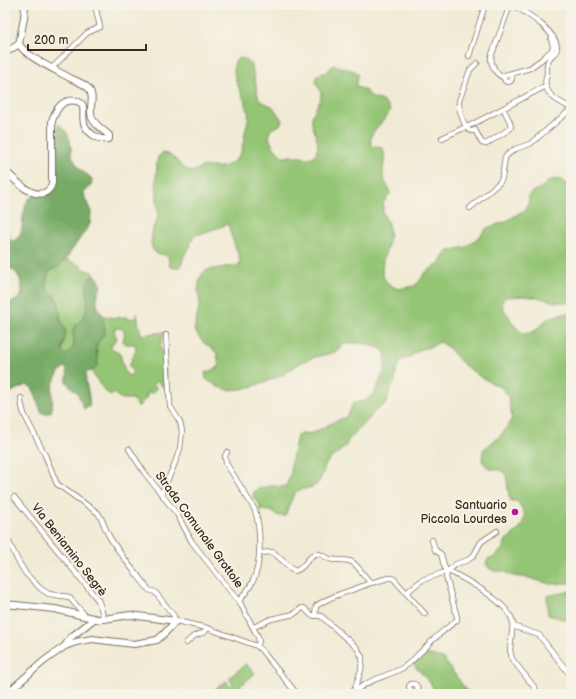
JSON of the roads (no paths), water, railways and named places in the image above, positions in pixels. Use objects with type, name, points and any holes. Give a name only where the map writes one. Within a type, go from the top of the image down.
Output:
[{"type":"street","points":[[5,53],[18,44],[24,18],[25,5]]},
{"type":"street","points":[[52,68],[87,33],[100,27],[95,5]]},
{"type":"street","points":[[469,56],[485,5]]},
{"type":"street","points":[[509,74],[512,78],[509,82],[505,82],[503,77],[499,76],[496,71],[491,57],[510,5]]},
{"type":"street","points":[[470,208],[500,182],[507,155],[515,149],[530,144],[571,108],[552,96],[546,86],[548,62],[558,48],[553,37],[542,25],[514,5]]},
{"type":"street","points":[[503,77],[506,74],[530,68],[541,60],[552,50],[553,46],[551,39],[553,37]]},
{"type":"street","points":[[5,171],[29,191],[41,193],[46,192],[50,188],[52,183],[52,121],[55,112],[59,107],[68,102],[73,101],[82,104],[84,123],[88,130],[95,136],[104,140],[110,137],[95,123],[92,117],[92,94],[88,89],[30,56],[18,44]]},
{"type":"street","points":[[477,63],[470,70],[458,106],[469,126],[469,130],[475,130],[482,143],[486,144],[511,128],[505,112]]},
{"type":"street","points":[[442,138],[469,126],[546,86]]},
{"type":"street","points":[[161,494],[180,450],[182,431],[180,422],[170,406],[166,335]]},
{"type":"street","points":[[20,398],[24,414],[45,455],[57,484],[98,513],[108,535],[118,551],[149,590],[155,592],[174,616],[176,621]]},
{"type":"street","name":"Strada Comunale Grottole","points":[[130,449],[144,472],[177,514],[196,548],[240,601],[258,637],[259,642],[257,646]]},
{"type":"street","points":[[227,452],[225,456],[226,463],[254,507],[259,533],[257,569],[252,582],[240,601]]},
{"type":"street","name":"Via Beniamino Segrè","points":[[14,497],[98,600],[104,619]]},
{"type":"street","points":[[406,593],[422,580],[448,571],[456,564],[468,560],[474,555],[481,542],[497,531]]},
{"type":"street","points":[[5,534],[26,574],[41,589],[49,594],[69,597],[85,617]]},
{"type":"street","points":[[432,540],[435,550],[441,553],[445,569],[493,596],[509,614],[513,626],[510,650],[512,659],[535,688],[537,694]]},
{"type":"street","points":[[259,553],[273,552],[292,570],[296,571],[317,553],[330,559],[351,562],[370,583]]},
{"type":"street","points":[[353,694],[362,686],[405,666],[457,619],[446,576],[448,571]]},
{"type":"street","points":[[315,616],[316,607],[322,602],[370,583],[392,577],[425,614]]},
{"type":"street","points":[[5,604],[45,607],[94,619],[130,615],[176,621],[207,628],[257,646],[297,694]]},
{"type":"street","points":[[254,628],[271,618],[294,614],[302,608],[304,608],[311,615],[321,616],[356,646],[362,657],[360,675],[353,694]]},
{"type":"street","points":[[64,646],[70,638],[94,619]]},
{"type":"street","points":[[6,692],[64,646],[86,639],[98,639],[134,644],[157,640],[176,621]]},
{"type":"street","points":[[513,626],[539,635],[571,676]]},
{"type":"street","points":[[186,644],[193,636],[205,632],[207,628]]},
{"type":"place","name":"Santuario Piccola Lourdes","points":[[515,512]]}]
